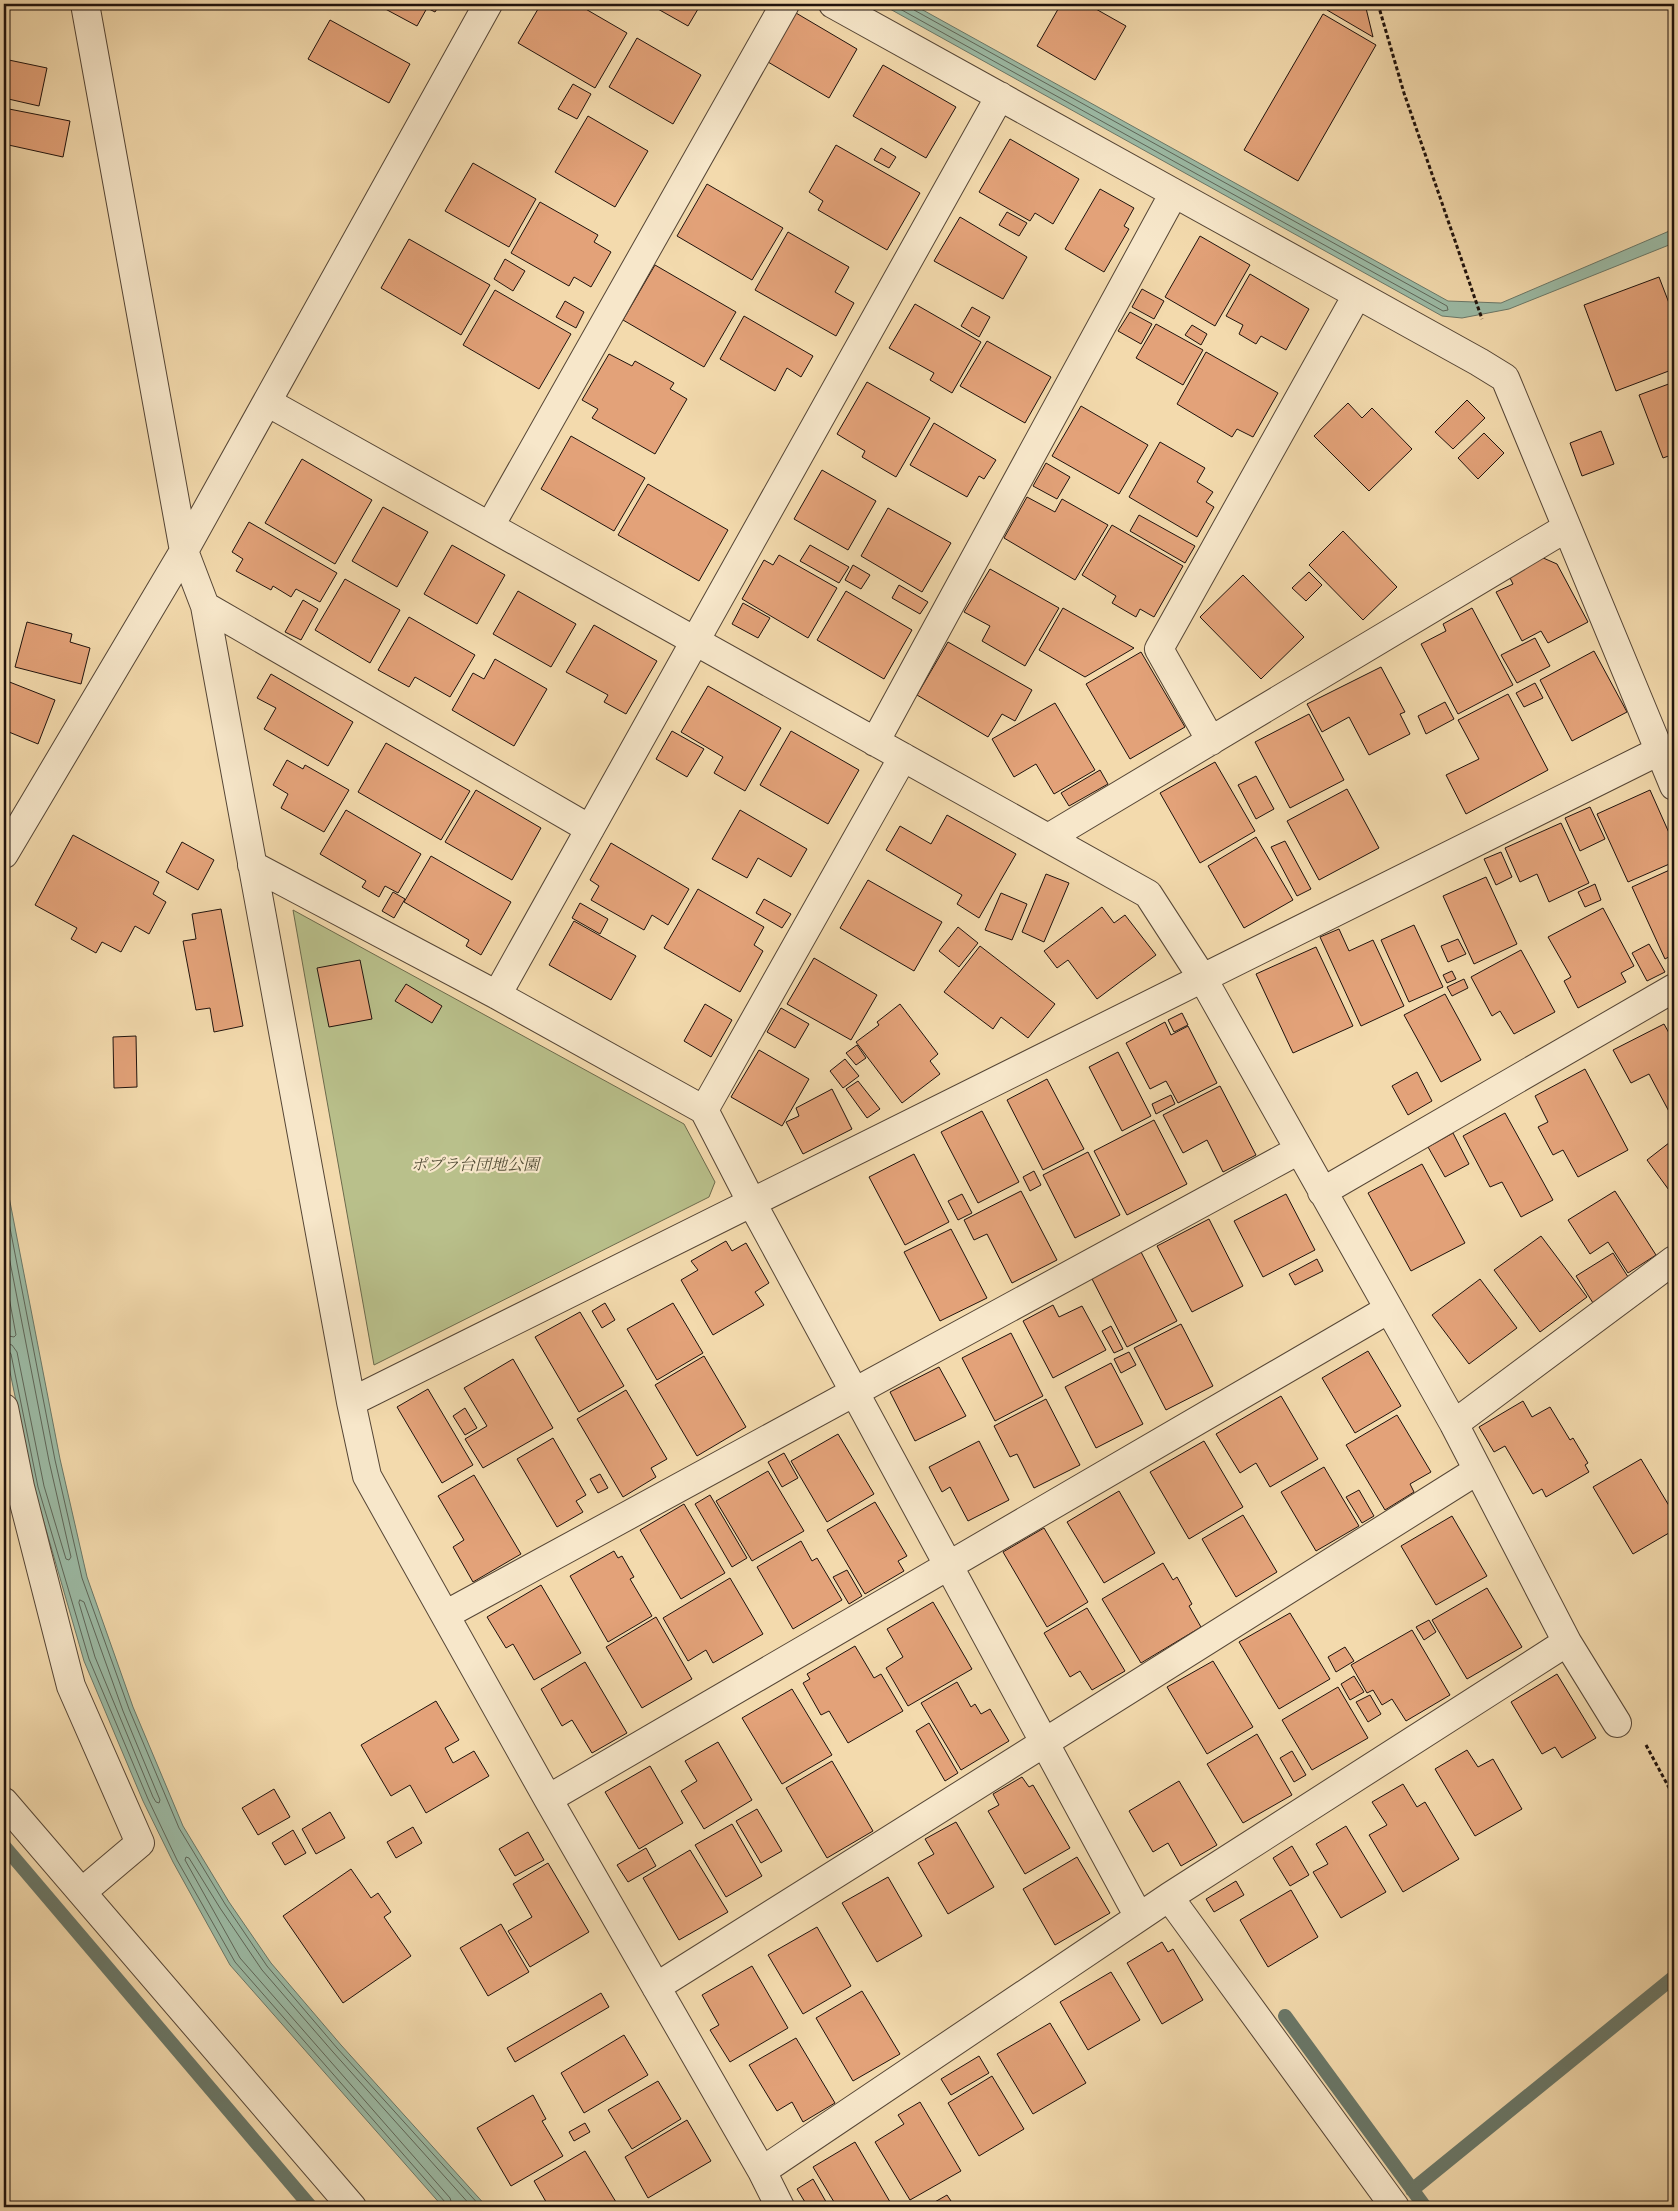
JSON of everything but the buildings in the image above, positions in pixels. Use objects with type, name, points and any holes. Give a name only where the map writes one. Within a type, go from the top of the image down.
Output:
[{"type":"street","points":[[85,4],[184,551],[205,606],[351,1402],[367,1476],[548,1800],[762,2171],[780,2207]]},
{"type":"street","points":[[4,854],[184,551],[488,4]]},
{"type":"street","points":[[490,526],[785,4]]},
{"type":"street","points":[[833,4],[1480,362],[1504,378],[1674,786]]},
{"type":"street","points":[[497,996],[1000,96]]},
{"type":"street","points":[[875,742],[1174,193]]},
{"type":"street","points":[[1211,741],[1159,649],[1357,295]]},
{"type":"street","points":[[267,402],[1148,894],[1203,979],[1454,1424],[1567,1642],[1617,1722]]},
{"type":"street","points":[[1048,838],[1566,528]]},
{"type":"street","points":[[205,606],[590,829]]},
{"type":"street","points":[[351,1402],[1659,751]]},
{"type":"street","points":[[704,1110],[903,757]]},
{"type":"street","points":[[252,865],[497,996],[704,1110],[752,1204],[1139,1917]]},
{"type":"street","points":[[1322,1192],[1674,988]]},
{"type":"street","points":[[445,1615],[1299,1150]]},
{"type":"street","points":[[1454,1424],[1674,1260]]},
{"type":"street","points":[[548,1800],[1389,1309]]},
{"type":"street","points":[[4,1408],[20,1487],[71,1686],[140,1843],[82,1892]]},
{"type":"street","points":[[656,1987],[1478,1470]]},
{"type":"street","points":[[762,2171],[1169,1897],[1567,1642]]},
{"type":"street","points":[[4,1802],[352,2207]]},
{"type":"street","points":[[1169,1897],[1395,2207]]},
{"type":"path","points":[[1378,4],[1404,93],[1482,319]]},
{"type":"path","points":[[1617,1722],[1633,1721],[1674,1797]]},
{"type":"green space","name":"ポプラ台団地公園","points":[[293,910],[684,1124],[715,1182],[709,1197],[374,1365]]},
{"type":"water","points":[[881,4],[912,4],[1448,301],[1501,303],[1674,229],[1674,243],[1509,309],[1462,318],[1442,316]]},
{"type":"water","points":[[4,1171],[60,1459],[87,1577],[133,1707],[183,1826],[229,1902],[271,1963],[341,2045],[487,2207],[443,2207],[230,1965],[173,1862],[143,1801],[84,1661],[34,1488],[4,1343]]},
{"type":"waterway","points":[[4,1846],[311,2207]]},
{"type":"waterway","points":[[1412,2190],[1674,1977]]},
{"type":"waterway","points":[[1285,2016],[1425,2207]]}]
